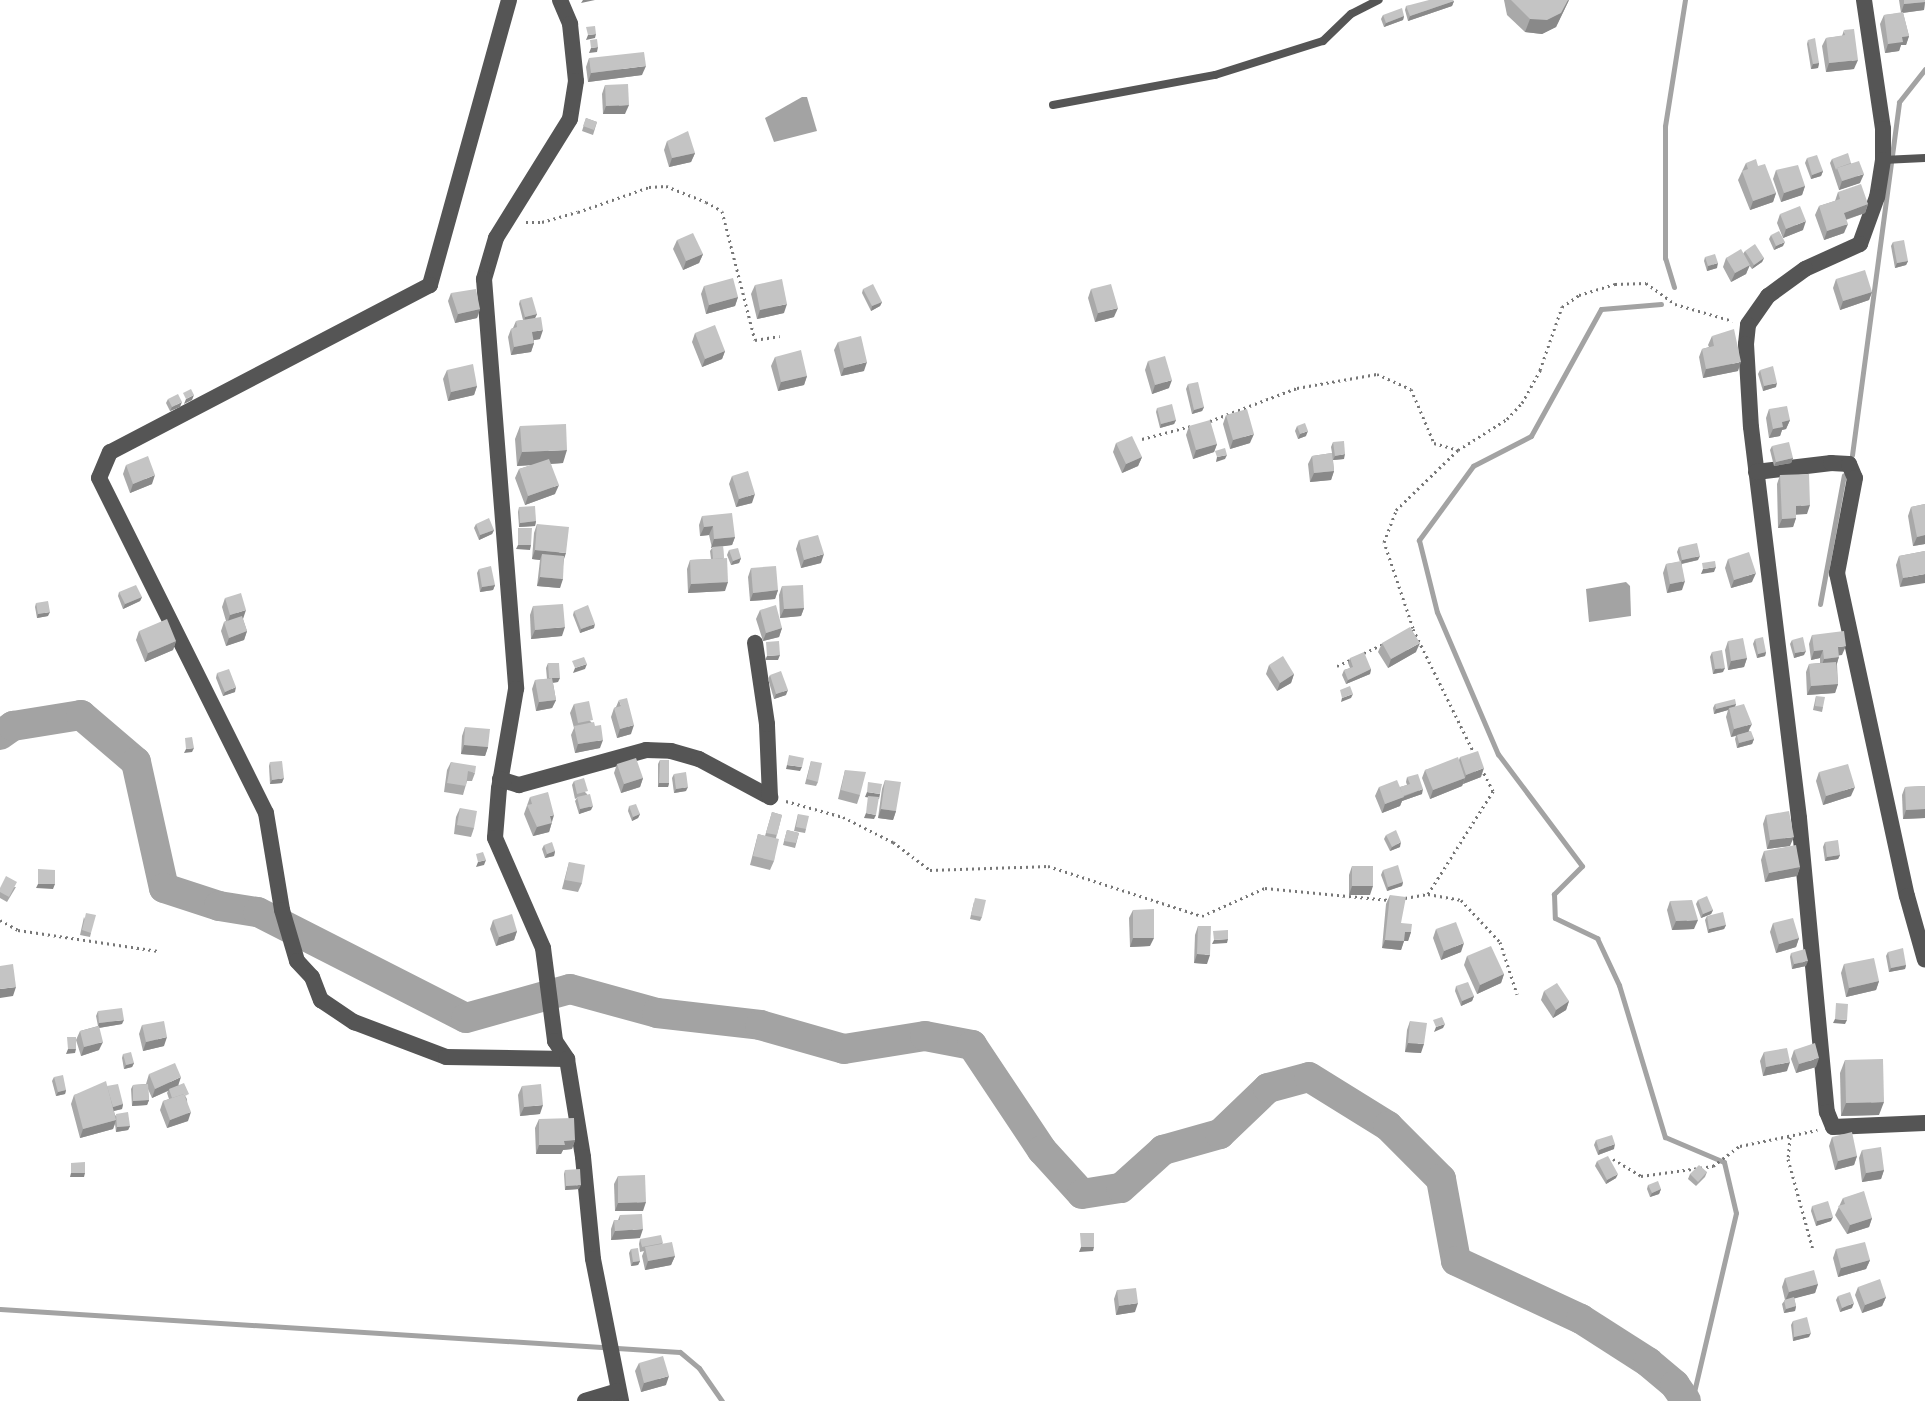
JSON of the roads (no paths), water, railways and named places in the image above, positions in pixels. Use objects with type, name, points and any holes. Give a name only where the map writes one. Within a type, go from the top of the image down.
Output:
[{"type":"street","points":[[509,0],[430,285],[110,452],[99,478],[266,813],[282,910],[297,961],[312,977],[321,1000],[354,1022],[446,1057],[567,1059]]},
{"type":"street","points":[[560,0],[570,24],[576,81],[570,119],[496,238],[484,279],[516,689],[500,779],[495,838],[543,948],[555,1041],[567,1059],[583,1157],[593,1259],[610,1335],[610,1357],[619,1396],[585,1401]]},
{"type":"street","points":[[1864,0],[1883,129],[1883,160],[1877,197],[1860,244],[1805,269],[1768,296],[1748,325],[1747,372],[1756,472],[1799,818],[1827,1112],[1833,1127],[1925,1123]]},
{"type":"street","points":[[1756,472],[1831,463],[1849,464],[1855,478],[1837,573],[1907,896],[1925,960]]},
{"type":"street","points":[[500,779],[519,785],[646,750],[671,751],[699,759],[770,797],[767,724],[755,643]]},
{"type":"lane","points":[[1053,105],[1215,75],[1323,41],[1351,14],[1379,0]]},
{"type":"lane","points":[[1883,160],[1925,158]]},
{"type":"waterway","points":[[1674,287],[1665,258],[1665,126],[1685,0]]},
{"type":"waterway","points":[[1852,455],[1899,102],[1925,69]]},
{"type":"waterway","points":[[1661,304],[1601,309],[1531,436],[1473,466],[1419,540],[1437,612],[1498,754],[1582,866],[1554,894],[1555,918],[1597,938],[1619,985],[1665,1137],[1724,1162],[1736,1213],[1692,1401]]},
{"type":"waterway","points":[[1820,604],[1844,475]]},
{"type":"waterway","points":[[0,735],[13,726],[81,715],[136,762],[164,888],[219,906],[258,912],[466,1018],[570,989],[657,1013],[760,1025],[844,1049],[925,1036],[972,1045],[1042,1150],[1082,1194],[1121,1188],[1163,1150],[1220,1134],[1268,1088],[1309,1077],[1388,1126],[1441,1179],[1456,1261],[1581,1319],[1648,1362],[1675,1385],[1686,1401]]},
{"type":"waterway","points":[[0,1309],[680,1352],[699,1368],[722,1401]]}]
